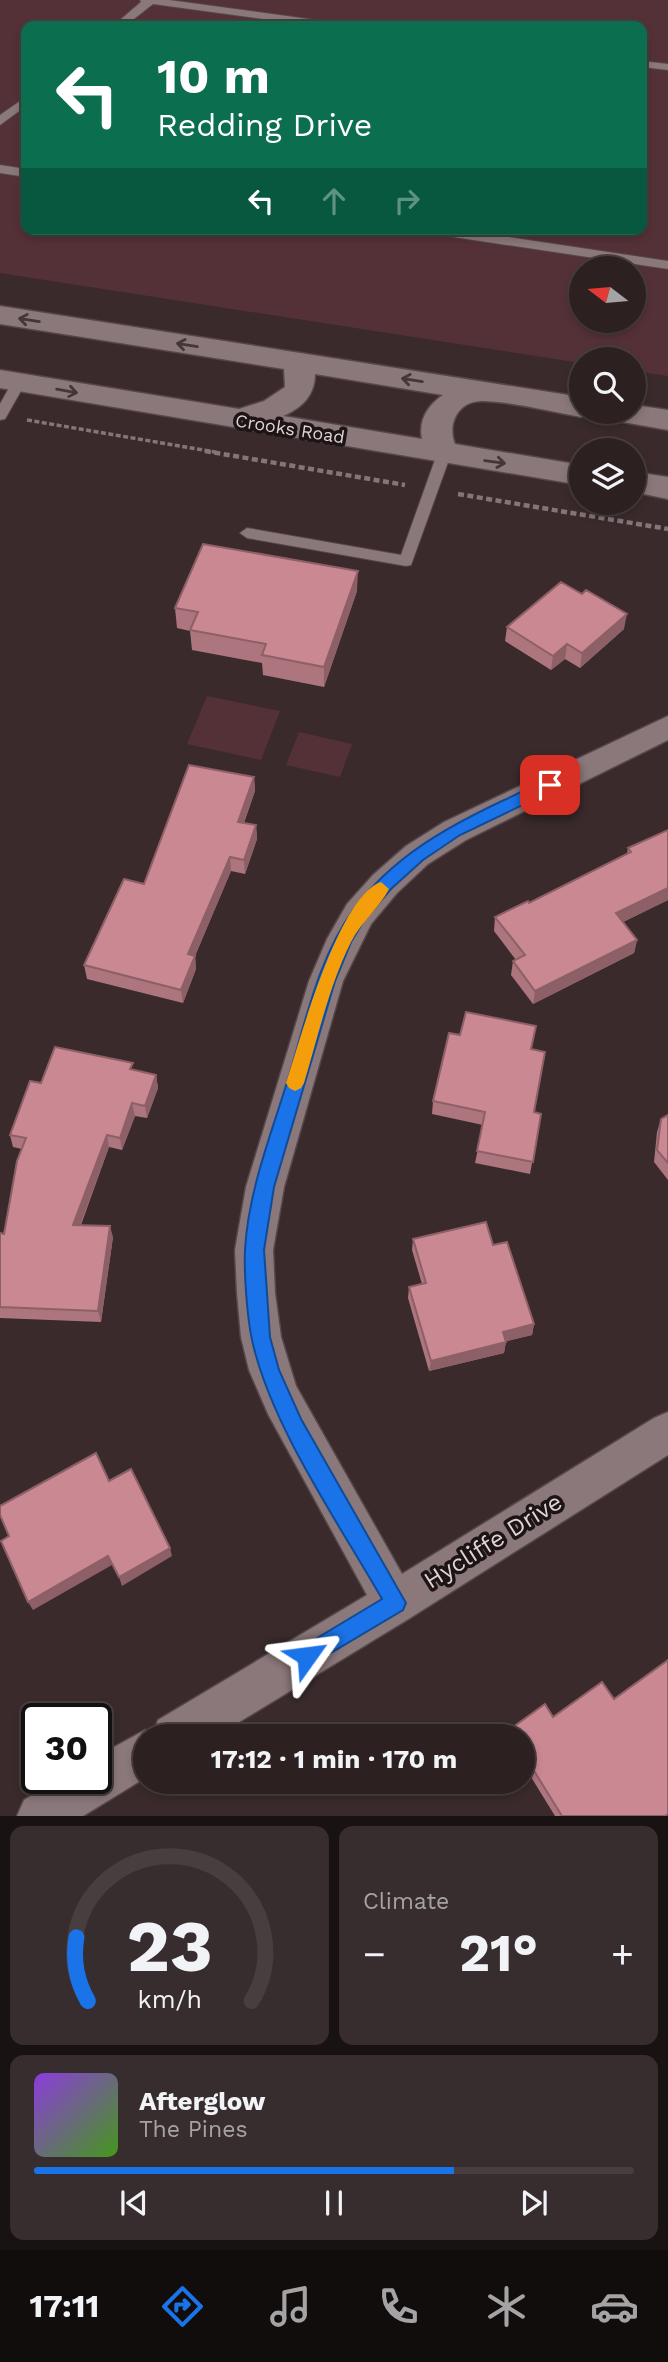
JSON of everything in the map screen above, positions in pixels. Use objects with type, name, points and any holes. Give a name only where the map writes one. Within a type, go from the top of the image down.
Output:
[{"type":"main road","points":[[0,315],[569,405]]},
{"type":"main road","points":[[234,420],[268,411],[289,400],[297,392],[301,382],[301,371],[297,362]]},
{"type":"main road","name":"Crooks Road","points":[[10,381],[569,473]]},
{"type":"main road","points":[[443,454],[433,428],[438,416],[461,397],[479,390]]},
{"type":"main road","points":[[646,417],[668,420]]},
{"type":"main road","points":[[646,484],[668,488]]},
{"type":"street","points":[[395,1603],[288,1413],[267,1359],[256,1293],[254,1250],[265,1187],[327,981],[344,939],[359,914],[385,884],[417,855],[455,831],[668,727]]},
{"type":"street","name":"Hycliffe Drive","points":[[194,1724],[395,1603],[668,1432]]},
{"type":"street","points":[[40,1816],[133,1760]]},
{"type":"lane","points":[[124,21],[147,0],[186,3],[227,12],[298,21]]},
{"type":"lane","points":[[226,21],[227,12]]},
{"type":"lane","points":[[647,65],[668,67]]},
{"type":"lane","points":[[0,121],[21,104]]},
{"type":"lane","points":[[0,169],[21,172]]},
{"type":"lane","points":[[468,235],[668,265]]},
{"type":"lane","points":[[0,416],[10,381]]},
{"type":"lane","points":[[247,533],[406,561],[443,454]]},
{"type":"path","points":[[0,416],[412,486]]},
{"type":"path","points":[[447,492],[668,529]]},
{"type":"shaded area","points":[[0,0],[668,0],[668,376],[646,373],[646,347],[569,347],[569,361],[0,273]]},
{"type":"shaded area","points":[[207,696],[280,711],[261,760],[187,744]]},
{"type":"shaded area","points":[[299,732],[352,744],[340,777],[286,765]]},
{"type":"building","points":[[203,544],[358,571],[324,667],[262,655],[266,644],[190,630],[198,612],[175,608]]},
{"type":"building","points":[[561,582],[582,594],[586,590],[627,614],[582,653],[567,644],[553,656],[507,627]]},
{"type":"building","points":[[189,765],[254,777],[238,822],[256,825],[244,860],[230,857],[188,954],[195,956],[181,990],[84,965],[124,879],[144,884]]},
{"type":"building","points":[[668,830],[668,888],[616,913],[637,940],[535,991],[513,961],[525,955],[495,917],[631,852],[628,848]]},
{"type":"building","points":[[466,1012],[536,1026],[531,1049],[545,1052],[534,1112],[541,1114],[533,1162],[477,1151],[485,1112],[433,1101],[449,1033],[460,1035]]},
{"type":"building","points":[[55,1047],[133,1063],[130,1069],[156,1075],[145,1106],[132,1103],[120,1138],[107,1135],[73,1225],[110,1226],[98,1311],[0,1307],[0,1233],[4,1234],[17,1161],[26,1138],[10,1135],[30,1081],[41,1083]]},
{"type":"building","points":[[668,1115],[668,1163],[657,1150],[661,1119]]},
{"type":"building","points":[[486,1222],[493,1245],[507,1242],[534,1324],[503,1332],[506,1342],[431,1361],[409,1287],[426,1283],[413,1239]]},
{"type":"building","points":[[96,1453],[109,1481],[131,1469],[170,1548],[119,1577],[108,1556],[28,1602],[1,1541],[9,1536],[0,1515],[0,1506]]},
{"type":"building","points":[[668,1660],[668,1814],[562,1816],[535,1772],[535,1724],[517,1724],[545,1704],[553,1717],[602,1682],[614,1699]]},
{"type":"slow traffic","points":[[295,1083],[327,981],[344,939],[359,914],[381,889]]},
{"type":"route","points":[[307,1656],[395,1603],[294,1426],[270,1370],[261,1337],[254,1250],[274,1151],[327,981],[344,939],[359,914],[385,884],[417,855],[455,831],[550,785]]}]
